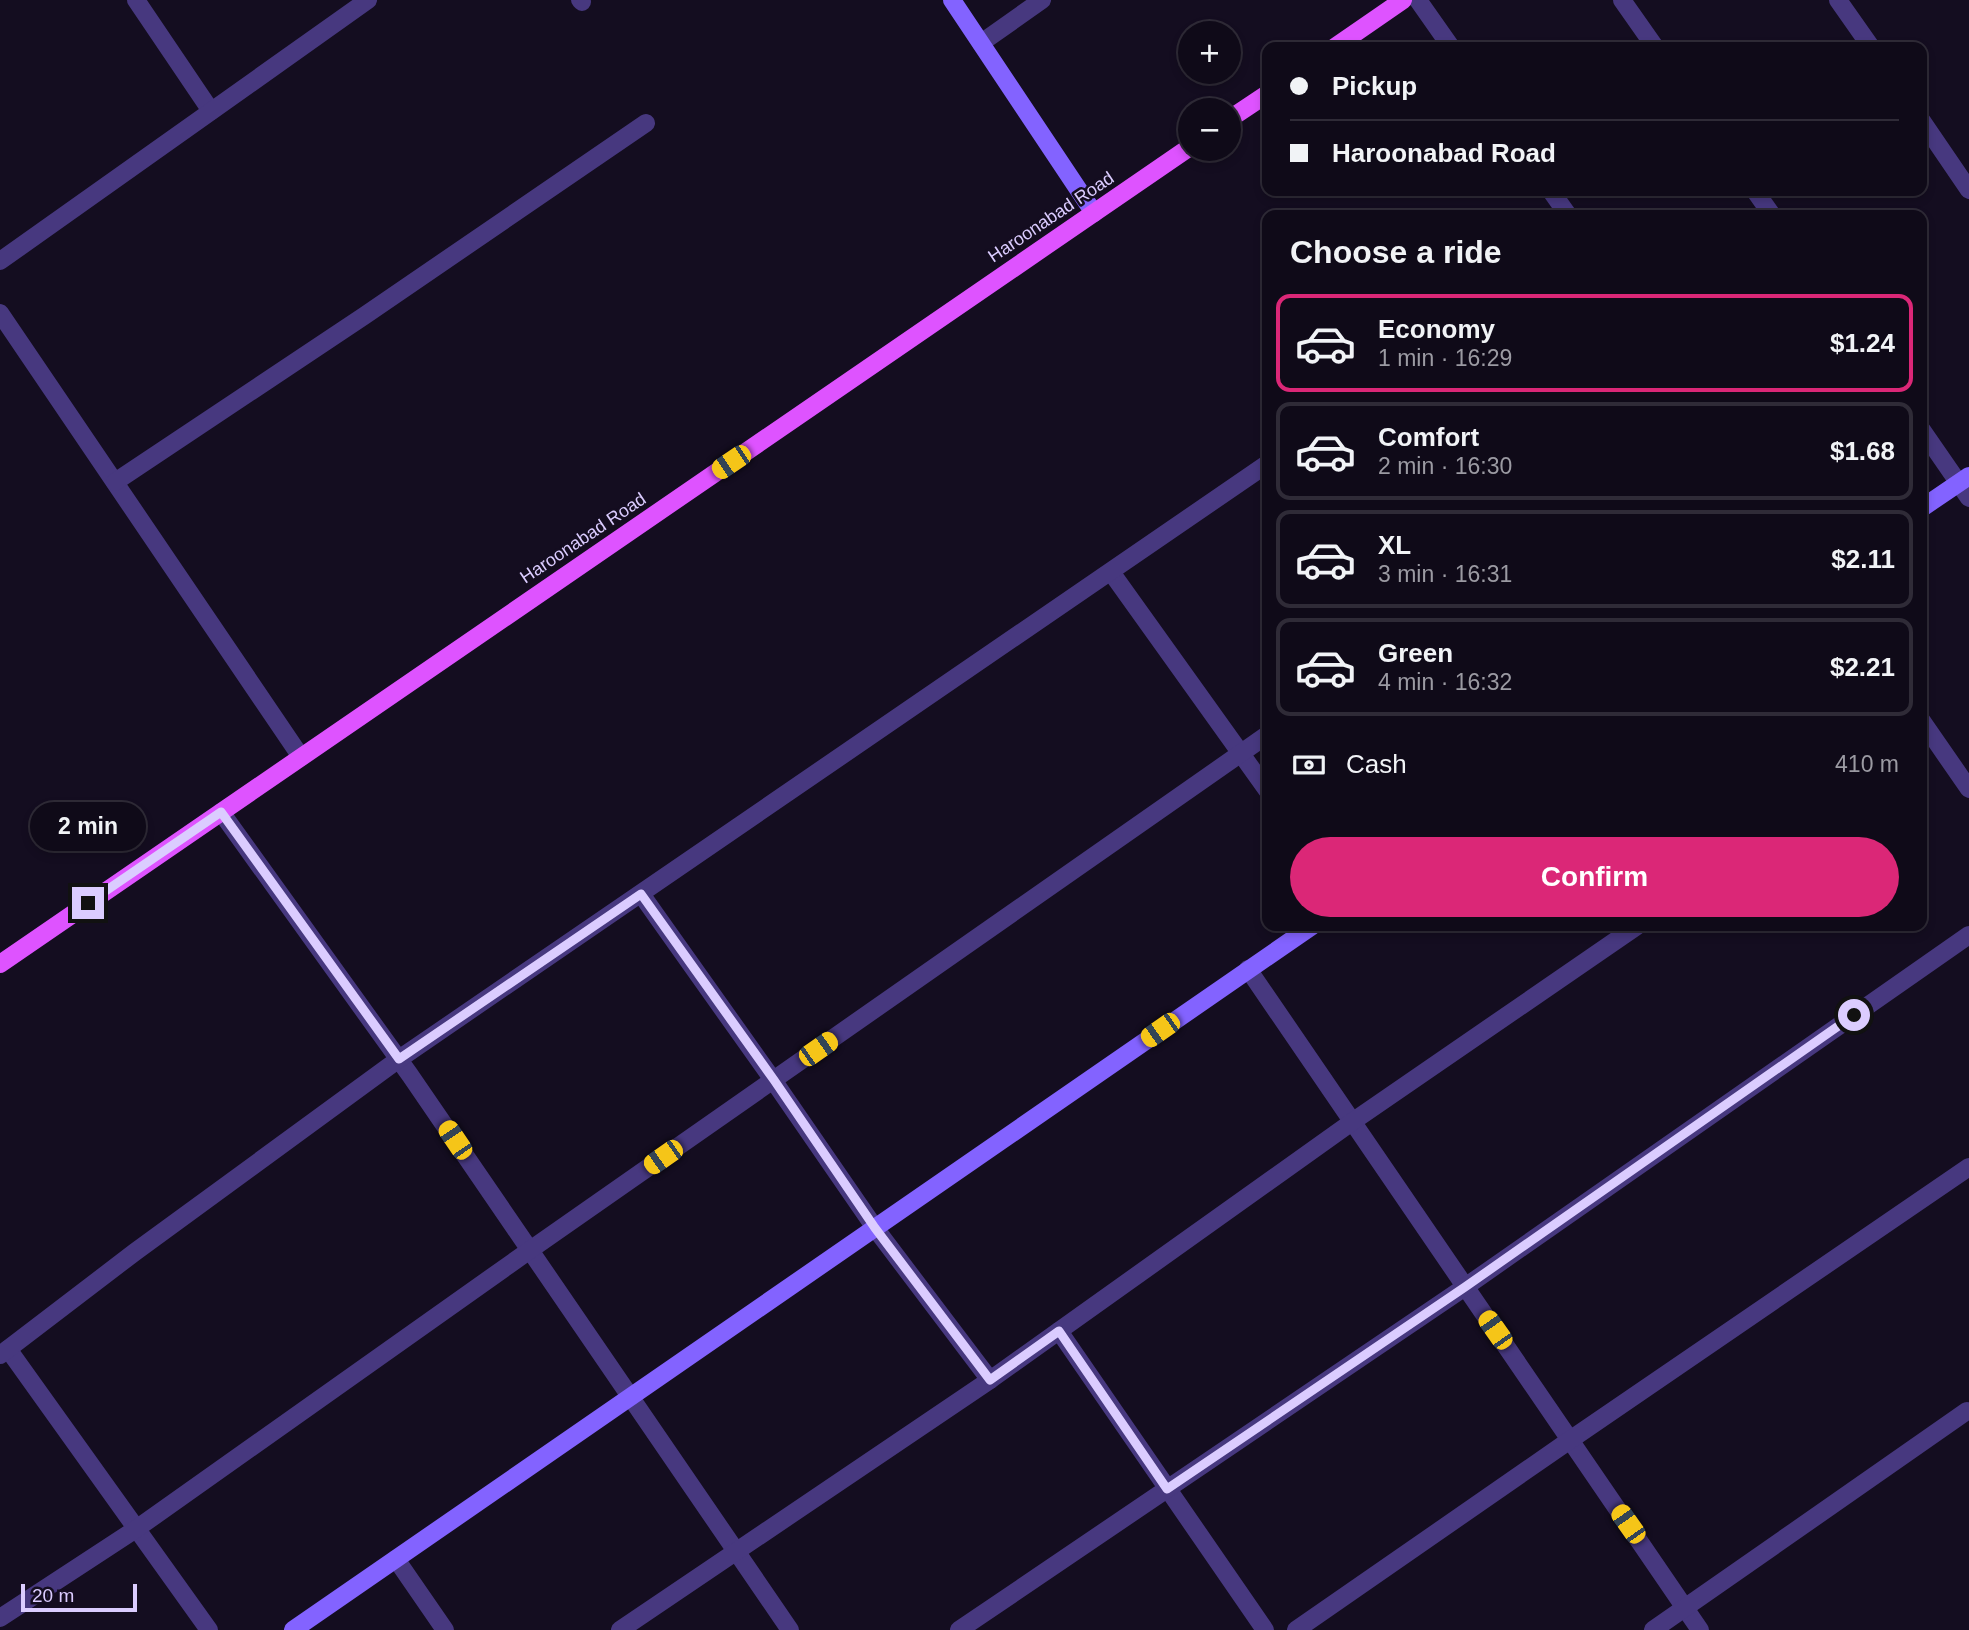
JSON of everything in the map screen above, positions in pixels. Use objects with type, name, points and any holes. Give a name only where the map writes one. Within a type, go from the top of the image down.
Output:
[{"type":"main road","points":[[1342,42],[1403,0]]},
{"type":"main road","points":[[1241,111],[1262,97]]},
{"type":"main road","name":"Haroonabad Road","points":[[0,964],[1178,155]]},
{"type":"street","points":[[136,0],[211,111]]},
{"type":"street","points":[[0,261],[368,0]]},
{"type":"street","points":[[953,0],[1094,213]]},
{"type":"street","points":[[981,43],[1042,0]]},
{"type":"street","points":[[1418,0],[1447,42]]},
{"type":"street","points":[[1622,0],[1651,42]]},
{"type":"street","points":[[1838,0],[1867,42]]},
{"type":"street","points":[[115,482],[353,324],[646,123]]},
{"type":"street","points":[[1927,128],[1969,190]]},
{"type":"street","points":[[0,313],[301,757]]},
{"type":"street","points":[[1927,436],[1964,479],[1969,498]]},
{"type":"street","points":[[209,1630],[4,1352],[135,1252],[399,1059],[1262,467]]},
{"type":"street","points":[[1927,505],[1964,479]]},
{"type":"street","points":[[1111,572],[1262,783]]},
{"type":"street","points":[[1927,731],[1969,789]]},
{"type":"street","points":[[0,1618],[136,1528],[1262,738]]},
{"type":"street","points":[[221,812],[399,1059],[790,1630]]},
{"type":"street","points":[[641,894],[774,1080],[875,1228],[990,1380]]},
{"type":"street","points":[[293,1630],[1305,931]]},
{"type":"street","points":[[620,1630],[990,1380],[1352,1122],[1630,931]]},
{"type":"street","points":[[960,1630],[1465,1287],[1969,935]]},
{"type":"street","points":[[1248,969],[1700,1630]]},
{"type":"street","points":[[1296,1630],[1969,1167]]},
{"type":"street","points":[[1059,1331],[1265,1630]]},
{"type":"street","points":[[1653,1630],[1967,1411]]},
{"type":"street","points":[[396,1559],[445,1630]]},
{"type":"route","points":[[88,903],[221,812],[399,1059],[641,894],[774,1080],[875,1228],[990,1380],[1059,1331],[1167,1489],[1465,1287],[1854,1015]]}]
